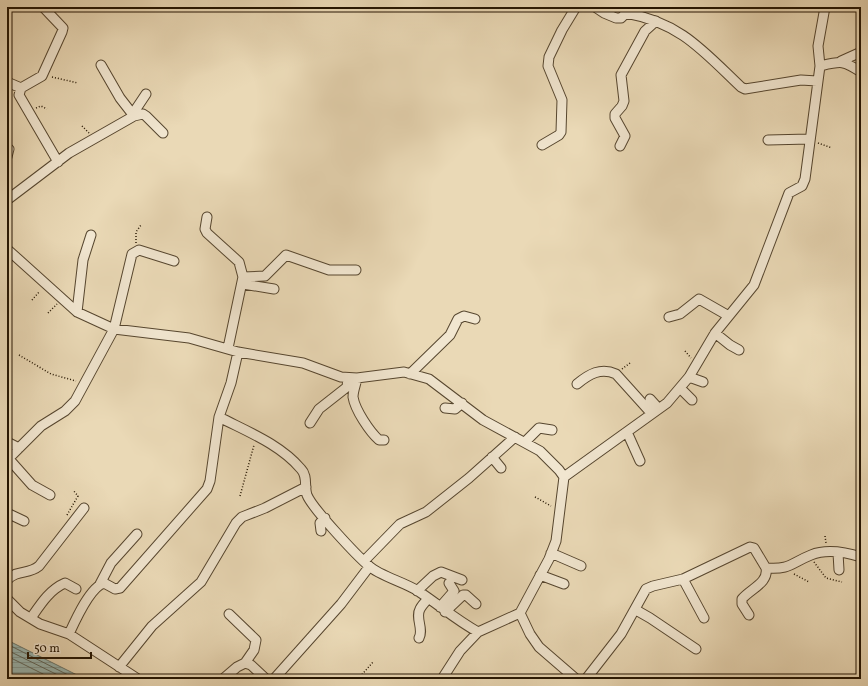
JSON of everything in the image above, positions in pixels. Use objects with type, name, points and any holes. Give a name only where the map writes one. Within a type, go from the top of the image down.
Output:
[{"type":"street","points":[[43,7],[63,28],[42,76],[21,88],[19,94],[58,162]]},
{"type":"street","points":[[542,145],[559,135],[561,132],[562,100],[548,66],[549,57],[562,30],[576,7]]},
{"type":"street","points":[[595,7],[616,18],[621,18],[626,13],[645,17],[656,21],[696,43],[741,88],[748,89],[802,80],[817,81]]},
{"type":"street","points":[[564,477],[655,411],[680,388],[689,377],[715,333],[728,315],[754,285],[789,193],[802,186],[807,167],[809,140],[820,66],[818,46],[825,7]]},
{"type":"street","points":[[620,146],[625,136],[615,118],[615,114],[624,101],[622,75],[645,31],[656,21]]},
{"type":"street","points":[[820,66],[841,61],[861,52]]},
{"type":"street","points":[[841,61],[861,72]]},
{"type":"street","points":[[101,65],[120,98],[136,115]]},
{"type":"street","points":[[7,82],[21,88]]},
{"type":"street","points":[[136,115],[136,109],[146,94]]},
{"type":"street","points":[[7,200],[69,153],[136,115],[146,116],[163,133]]},
{"type":"street","points":[[768,140],[809,140]]},
{"type":"street","points":[[207,217],[205,229],[207,233],[239,262],[243,280],[228,348]]},
{"type":"street","points":[[77,312],[83,260],[91,235]]},
{"type":"street","points":[[7,249],[77,312],[114,329],[189,338],[238,352],[303,363],[341,377],[352,378],[392,372],[410,374],[429,379],[462,403],[482,420],[525,442],[548,458],[564,477],[558,532],[551,553],[520,613],[478,632],[460,651],[442,679]]},
{"type":"street","points":[[50,495],[37,489],[8,459],[42,426],[71,406],[114,329],[132,254],[139,250],[174,261]]},
{"type":"street","points":[[243,280],[265,276],[286,255],[328,270],[356,270]]},
{"type":"street","points":[[243,280],[274,289]]},
{"type":"street","points":[[669,317],[680,314],[699,299],[728,315]]},
{"type":"street","points":[[410,374],[450,335],[458,318],[464,316],[475,319]]},
{"type":"street","points":[[715,333],[739,350]]},
{"type":"street","points":[[100,584],[104,583],[115,589],[120,588],[204,494],[210,481],[219,417],[231,383],[238,352]]},
{"type":"street","points":[[577,384],[592,373],[612,372],[616,374],[655,411]]},
{"type":"street","points":[[689,377],[703,382]]},
{"type":"street","points":[[310,423],[321,407],[347,387],[352,378]]},
{"type":"street","points":[[352,378],[354,402],[370,432],[379,440],[384,440]]},
{"type":"street","points":[[680,388],[692,400]]},
{"type":"street","points":[[650,399],[655,411]]},
{"type":"street","points":[[445,408],[455,409],[462,403]]},
{"type":"street","points":[[219,417],[256,435],[289,458],[302,470],[307,494],[325,518],[367,564],[417,591],[478,632]]},
{"type":"street","points":[[525,442],[539,428],[552,430]]},
{"type":"street","points":[[627,432],[640,461]]},
{"type":"street","points":[[274,679],[341,604],[367,564],[400,524],[426,512],[515,437]]},
{"type":"street","points":[[7,442],[18,448]]},
{"type":"street","points":[[492,457],[501,468]]},
{"type":"street","points":[[119,667],[152,626],[201,582],[236,523],[242,517],[306,486]]},
{"type":"street","points":[[7,580],[13,574],[29,572],[39,566],[84,508]]},
{"type":"street","points":[[7,513],[24,521]]},
{"type":"street","points":[[321,531],[320,523],[325,518]]},
{"type":"street","points":[[69,634],[79,613],[100,584],[112,563],[137,534]]},
{"type":"street","points":[[586,679],[621,634],[636,610],[640,597],[646,589],[683,579],[750,547],[754,548],[766,568],[767,574],[765,579],[742,599],[742,604],[749,615]]},
{"type":"street","points":[[551,553],[581,566]]},
{"type":"street","points":[[766,568],[780,569],[790,567],[810,555],[821,553],[838,553],[861,556]]},
{"type":"street","points":[[838,553],[839,570]]},
{"type":"street","points":[[417,591],[433,576],[441,572],[462,580]]},
{"type":"street","points":[[540,575],[564,584]]},
{"type":"street","points":[[683,579],[704,618]]},
{"type":"street","points":[[31,618],[44,599],[59,586],[64,583],[76,589]]},
{"type":"street","points":[[442,609],[454,591],[449,583]]},
{"type":"street","points":[[442,609],[463,595],[466,595],[476,604]]},
{"type":"street","points":[[7,599],[20,612],[52,629],[69,634],[138,679]]},
{"type":"street","points":[[419,638],[421,632],[418,615],[420,609],[428,599]]},
{"type":"street","points":[[636,610],[696,649]]},
{"type":"street","points":[[520,613],[530,634],[539,647],[576,679]]},
{"type":"street","points":[[223,679],[237,667],[245,663],[254,650],[256,640],[229,614]]},
{"type":"street","points":[[245,663],[251,665],[266,679]]},
{"type":"path","points":[[42,76],[78,83]]},
{"type":"path","points":[[29,112],[38,106],[47,109]]},
{"type":"path","points":[[809,140],[832,148]]},
{"type":"path","points":[[139,250],[136,232],[141,225]]},
{"type":"path","points":[[32,300],[38,292],[48,286]]},
{"type":"path","points":[[48,313],[63,299]]},
{"type":"path","points":[[19,355],[51,374],[73,381],[84,381]]},
{"type":"path","points":[[240,496],[256,435]]},
{"type":"path","points":[[66,530],[65,523],[67,515],[78,496],[73,490]]},
{"type":"path","points":[[535,497],[538,497],[550,506],[561,505]]},
{"type":"path","points":[[810,555],[826,578],[842,582]]},
{"type":"path","points":[[790,567],[797,576],[809,582]]},
{"type":"path","points":[[358,679],[374,661]]},
{"type":"water","points":[[7,640],[85,679],[7,679]]}]
